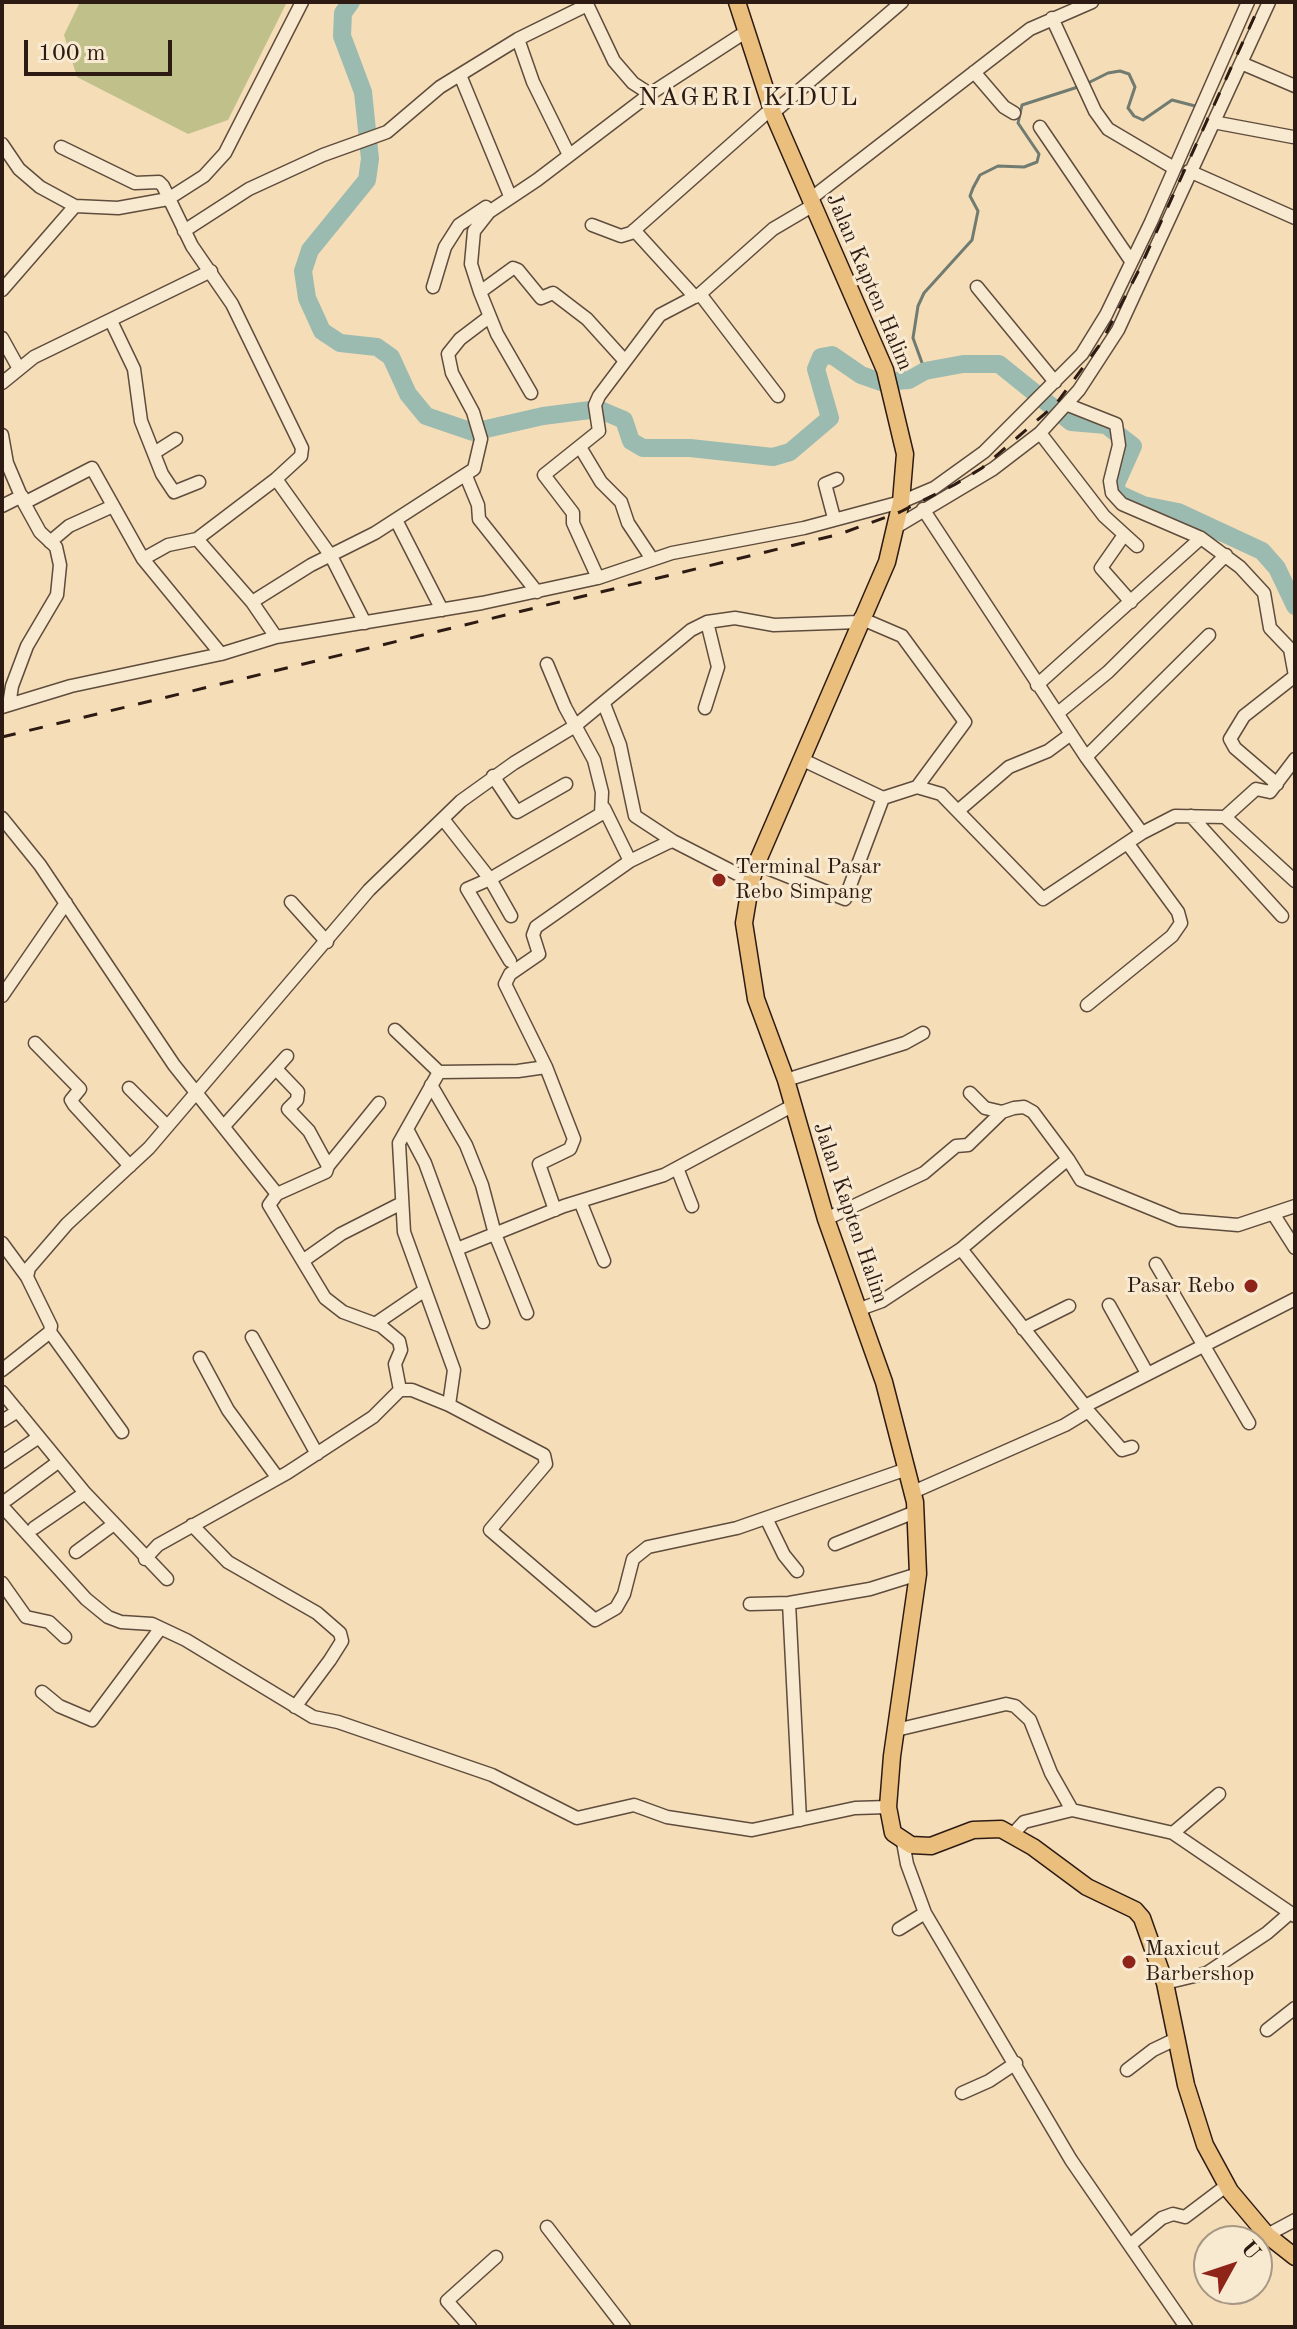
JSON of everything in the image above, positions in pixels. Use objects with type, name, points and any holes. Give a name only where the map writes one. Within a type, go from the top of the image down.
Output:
[{"type":"main road","name":"Jalan Kapten Halim","points":[[737,2],[772,111],[885,370],[905,454],[901,502],[887,562],[757,864],[745,906],[746,952],[756,999],[786,1080],[826,1219],[884,1382],[904,1470],[913,1492],[918,1574],[888,1807],[893,1833],[903,1842]]},
{"type":"main road","points":[[903,1842],[931,1846],[983,1828],[1013,1834],[1087,1887],[1135,1910],[1149,1930],[1165,1983],[1186,2085],[1205,2145],[1226,2186],[1259,2225]]},
{"type":"main road","points":[[1273,2240],[1295,2257]]},
{"type":"street","points":[[2,144],[19,169],[40,187],[75,206],[118,208],[168,199],[204,176],[225,153],[302,2]]},
{"type":"street","points":[[592,225],[621,236],[634,230],[902,2]]},
{"type":"street","points":[[6,706],[71,686],[221,654],[276,637],[442,610],[598,578],[685,550],[755,540],[901,502],[934,488],[1032,407],[1082,354],[1106,315],[1248,2]]},
{"type":"street","points":[[896,527],[969,485],[1040,433],[1065,408],[1118,330],[1269,2]]},
{"type":"street","points":[[598,578],[573,523],[573,513],[544,475],[599,431],[595,405],[660,315],[697,295],[773,229],[811,203],[1030,29],[1085,3]]},
{"type":"street","points":[[184,231],[249,189],[379,136],[460,75],[518,39],[586,4],[614,61],[633,83],[650,94]]},
{"type":"street","points":[[1052,18],[1108,129],[1174,168]]},
{"type":"street","points":[[433,287],[445,247],[459,225],[537,180],[650,94],[747,31]]},
{"type":"street","points":[[518,39],[533,82],[569,155]]},
{"type":"street","points":[[1241,63],[1295,86]]},
{"type":"street","points":[[974,72],[1004,107],[1014,113]]},
{"type":"street","points":[[460,75],[509,194]]},
{"type":"street","points":[[1216,116],[1293,137]]},
{"type":"street","points":[[1040,127],[1131,261]]},
{"type":"street","points":[[61,147],[135,183],[159,182],[184,231],[232,304],[302,448],[301,456],[276,479],[197,539],[168,545],[143,559]]},
{"type":"street","points":[[1189,171],[1295,218]]},
{"type":"street","points":[[509,194],[484,216],[474,231],[471,264],[489,317],[531,393]]},
{"type":"street","points":[[2,290],[75,206]]},
{"type":"street","points":[[634,230],[697,295],[778,396]]},
{"type":"street","points":[[480,292],[513,268],[518,270],[541,298],[553,293],[587,319],[625,361]]},
{"type":"street","points":[[2,383],[18,367],[211,271]]},
{"type":"street","points":[[977,287],[1055,382]]},
{"type":"street","points":[[252,602],[466,476],[479,458],[479,433],[473,412],[452,373],[448,354],[460,339],[489,317]]},
{"type":"street","points":[[111,321],[134,369],[141,421],[174,492],[199,482]]},
{"type":"street","points":[[2,338],[18,367]]},
{"type":"street","points":[[1065,408],[1112,420],[1119,445],[1110,481],[1112,493],[1122,504],[1201,538],[1226,555],[1264,593],[1270,628],[1290,649],[1295,676],[1244,716],[1230,739],[1235,748],[1277,784]]},
{"type":"street","points":[[1040,433],[1124,535],[1137,546]]},
{"type":"street","points":[[2,435],[5,465],[40,532],[59,553],[59,588],[27,646],[6,706]]},
{"type":"street","points":[[154,453],[176,439]]},
{"type":"street","points":[[580,447],[601,482],[621,502],[628,523],[652,559]]},
{"type":"street","points":[[2,506],[88,467],[95,471],[143,559],[221,654]]},
{"type":"street","points":[[466,476],[479,508],[479,519],[537,592]]},
{"type":"street","points":[[276,479],[331,556],[365,623]]},
{"type":"street","points":[[834,518],[825,484],[837,479]]},
{"type":"street","points":[[50,542],[69,526],[113,506]]},
{"type":"street","points":[[923,509],[1037,685],[1142,833]]},
{"type":"street","points":[[396,520],[442,610]]},
{"type":"street","points":[[1124,535],[1101,568],[1131,602]]},
{"type":"street","points":[[1037,685],[1201,538]]},
{"type":"street","points":[[197,539],[252,602],[276,637]]},
{"type":"street","points":[[1058,713],[1108,672],[1226,555]]},
{"type":"street","points":[[27,1277],[29,1268],[67,1224],[130,1166],[197,1095],[290,980],[327,942],[369,890],[493,776],[575,726],[691,630],[707,622],[735,618],[774,625],[860,620],[902,636],[965,722],[917,787]]},
{"type":"street","points":[[705,708],[718,667],[707,622]]},
{"type":"street","points":[[1086,757],[1209,635]]},
{"type":"street","points":[[547,664],[594,760],[604,808],[630,861]]},
{"type":"street","points":[[604,704],[620,745],[635,816],[673,841],[751,881]]},
{"type":"street","points":[[959,810],[1009,767],[1048,751],[1071,734]]},
{"type":"street","points":[[801,759],[883,798],[917,787],[941,794],[1043,899],[1142,833],[1175,816],[1225,817],[1295,881]]},
{"type":"street","points":[[1225,817],[1256,789],[1268,793],[1295,759]]},
{"type":"street","points":[[493,776],[517,812],[566,784]]},
{"type":"street","points":[[757,864],[845,899],[883,798]]},
{"type":"street","points":[[510,961],[467,889],[490,879],[601,814],[604,808]]},
{"type":"street","points":[[1191,816],[1282,916]]},
{"type":"street","points":[[2,818],[66,903],[89,942],[197,1095],[277,1194]]},
{"type":"street","points":[[443,819],[490,879],[511,916]]},
{"type":"street","points":[[555,1210],[539,1164],[570,1149],[574,1139],[546,1067],[505,980],[539,954],[533,935],[536,927],[630,861],[673,841]]},
{"type":"street","points":[[1087,1005],[1172,936],[1181,923],[1178,912],[1128,844]]},
{"type":"street","points":[[291,902],[327,942]]},
{"type":"street","points":[[2,996],[66,903]]},
{"type":"street","points":[[395,1030],[439,1072],[518,1071],[546,1067]]},
{"type":"street","points":[[786,1080],[905,1043],[923,1033]]},
{"type":"street","points":[[35,1043],[80,1089],[71,1100],[74,1105],[130,1166]]},
{"type":"street","points":[[224,1126],[287,1056]]},
{"type":"street","points":[[277,1070],[298,1092],[297,1100],[288,1109],[309,1131],[328,1166]]},
{"type":"street","points":[[439,1072],[407,1129],[397,1156],[404,1232],[454,1370],[449,1405]]},
{"type":"street","points":[[431,1085],[466,1145],[482,1185],[495,1234],[527,1313]]},
{"type":"street","points":[[129,1088],[167,1126]]},
{"type":"street","points":[[970,1093],[985,1108],[1002,1112],[1024,1107],[1033,1112],[1081,1180],[1179,1220],[1238,1225],[1295,1206]]},
{"type":"street","points":[[379,1103],[326,1172],[277,1194],[269,1205],[333,1306],[375,1324],[392,1334],[401,1345],[395,1364],[400,1390]]},
{"type":"street","points":[[457,1249],[555,1210],[677,1168],[792,1106]]},
{"type":"street","points":[[826,1219],[924,1173],[956,1146],[968,1145],[1002,1112]]},
{"type":"street","points":[[407,1129],[425,1163],[483,1322]]},
{"type":"street","points":[[860,1309],[882,1301],[961,1249],[1068,1159]]},
{"type":"street","points":[[677,1168],[692,1206]]},
{"type":"street","points":[[580,1201],[604,1261]]},
{"type":"street","points":[[304,1260],[341,1234],[400,1204]]},
{"type":"street","points":[[1274,1215],[1295,1248]]},
{"type":"street","points":[[2,1243],[27,1277],[51,1326],[50,1332],[2,1370]]},
{"type":"street","points":[[961,1249],[1086,1409],[1122,1450],[1132,1447]]},
{"type":"street","points":[[1156,1264],[1249,1423]]},
{"type":"street","points":[[375,1324],[425,1290]]},
{"type":"street","points":[[913,1492],[1065,1425],[1147,1373],[1295,1299]]},
{"type":"street","points":[[1109,1305],[1147,1373]]},
{"type":"street","points":[[1023,1329],[1069,1306]]},
{"type":"street","points":[[50,1332],[122,1432]]},
{"type":"street","points":[[252,1337],[317,1454]]},
{"type":"street","points":[[200,1358],[228,1410],[277,1477]]},
{"type":"street","points":[[145,1559],[158,1545],[212,1517],[373,1417],[400,1390],[412,1390],[449,1405],[544,1455],[546,1464],[490,1530],[572,1598],[590,1619],[602,1618],[616,1608],[624,1594],[633,1559],[648,1547],[672,1540],[708,1536],[904,1470]]},
{"type":"street","points":[[2,1392],[85,1493],[167,1579]]},
{"type":"street","points":[[2,1421],[18,1411]]},
{"type":"street","points":[[2,1462],[39,1437]]},
{"type":"street","points":[[58,1462],[5,1502],[86,1599],[108,1617],[121,1622],[152,1624],[186,1640],[313,1717],[338,1722],[492,1775],[577,1818],[634,1805],[667,1817],[752,1830],[855,1808],[888,1807]]},
{"type":"street","points":[[31,1531],[85,1493]]},
{"type":"street","points":[[835,1544],[915,1512]]},
{"type":"street","points":[[766,1518],[784,1555],[797,1571]]},
{"type":"street","points":[[2,1522],[31,1531]]},
{"type":"street","points":[[76,1552],[114,1524]]},
{"type":"street","points":[[192,1525],[228,1562],[317,1613],[340,1633],[342,1641],[295,1707]]},
{"type":"street","points":[[750,1604],[789,1603],[870,1589],[918,1574]]},
{"type":"street","points":[[2,1583],[26,1617],[49,1622],[65,1637]]},
{"type":"street","points":[[789,1603],[800,1820]]},
{"type":"street","points":[[42,1692],[59,1706],[92,1720],[160,1629]]},
{"type":"street","points":[[896,1730],[1006,1704],[1015,1706],[1030,1720],[1051,1773],[1072,1810]]},
{"type":"street","points":[[1173,1833],[1219,1794]]},
{"type":"street","points":[[1013,1834],[1024,1822],[1072,1810],[1173,1833],[1293,1914],[1207,1973],[1165,1983]]},
{"type":"street","points":[[903,1842],[907,1864],[925,1913],[1071,2160],[1186,2327]]},
{"type":"street","points":[[899,1929],[925,1913]]},
{"type":"street","points":[[1267,2030],[1295,2008]]},
{"type":"street","points":[[1127,2070],[1153,2050],[1178,2038]]},
{"type":"street","points":[[962,2093],[989,2081],[1016,2063]]},
{"type":"street","points":[[1130,2245],[1162,2218],[1173,2214],[1185,2217],[1226,2186]]},
{"type":"street","points":[[1273,2232],[1295,2220]]},
{"type":"street","points":[[547,2227],[617,2325]]},
{"type":"street","points":[[470,2327],[447,2301],[496,2257]]},
{"type":"green space","points":[[80,2],[287,2],[228,120],[188,134],[77,77],[64,35]]},
{"type":"waterway","points":[[351,2],[343,13],[342,36],[363,92],[370,159],[367,180],[310,250],[303,271],[307,298],[322,331],[340,343],[377,347],[391,357],[408,394],[426,416],[473,432],[543,416],[598,409],[624,420],[631,441],[643,448],[690,448],[773,457],[790,452],[830,418],[816,369],[821,357],[832,355],[861,375],[881,382],[909,380],[925,371],[963,364],[999,364],[1071,422],[1106,425],[1133,446],[1115,486],[1119,494],[1143,505],[1178,512],[1262,551],[1277,568],[1295,606]]},
{"type":"waterway","points":[[1088,83],[1108,73],[1120,71],[1129,74],[1135,87],[1128,108],[1134,116],[1143,120],[1172,100],[1199,107]]},
{"type":"waterway","points":[[925,371],[913,338],[918,306],[924,293],[972,240],[978,211],[970,196],[980,175],[998,166],[1024,167],[1037,162],[1039,154],[1018,123],[1022,105],[1081,86]]},
{"type":"railway","points":[[2,737],[840,534],[900,512],[954,485],[982,468],[1056,404],[1101,343],[1140,268],[1261,2]]},
{"type":"place","name":"Terminal Pasar Rebo Simpang","points":[[719,880]]},
{"type":"place","name":"Pasar Rebo","points":[[1251,1286]]},
{"type":"place","name":"Maxicut Barbershop","points":[[1129,1962]]},
{"type":"district","name":"NAGERI KIDUL","points":[[749,98]]}]
